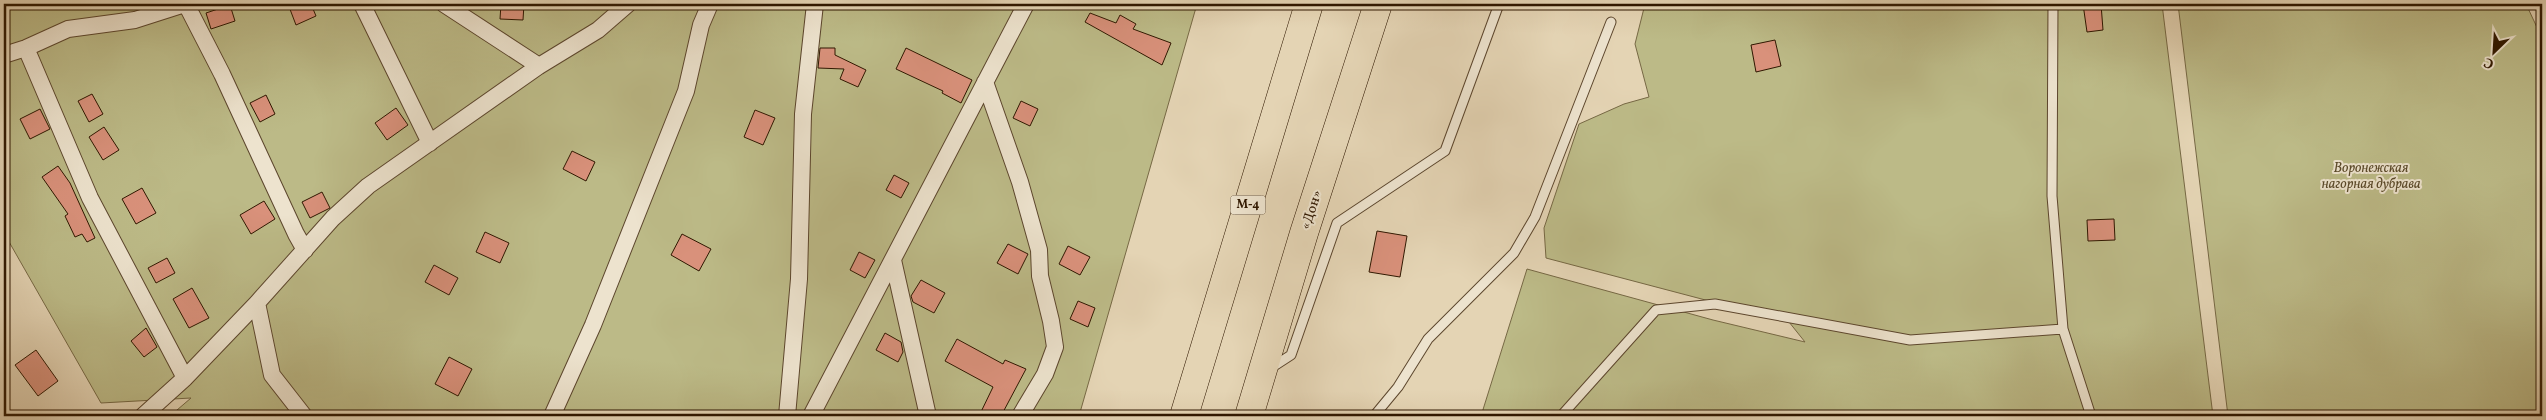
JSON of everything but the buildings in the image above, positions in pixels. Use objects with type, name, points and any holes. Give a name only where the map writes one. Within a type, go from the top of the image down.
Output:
[{"type":"highway","name":"М-4","points":[[1184,416],[1309,4]]},
{"type":"highway","name":"«Дон»","points":[[1249,416],[1378,4]]},
{"type":"street","points":[[4,55],[26,48],[68,29],[135,20],[186,4],[222,74],[305,250]]},
{"type":"street","points":[[362,4],[430,143]]},
{"type":"street","points":[[444,4],[539,66]]},
{"type":"street","points":[[142,416],[185,378],[257,303],[333,218],[368,186],[539,66],[598,30],[628,4]]},
{"type":"street","points":[[552,416],[593,325],[686,92],[701,25],[710,4]]},
{"type":"street","points":[[787,416],[799,279],[803,114],[815,4]]},
{"type":"street","points":[[812,416],[1026,4]]},
{"type":"street","points":[[26,48],[90,198],[185,378]]},
{"type":"street","points":[[985,82],[1020,182],[1039,250],[1040,276],[1055,347],[1045,374],[1020,416]]},
{"type":"street","points":[[893,260],[928,416]]},
{"type":"street","points":[[257,303],[272,375],[304,416]]},
{"type":"lane","points":[[1260,376],[1291,355],[1337,223],[1445,150],[1499,4]]},
{"type":"lane","points":[[2053,4],[2052,196],[2063,329],[2092,416]]},
{"type":"lane","points":[[1374,416],[1398,387],[1428,338],[1514,253],[1535,217],[1611,22]]},
{"type":"lane","points":[[1562,416],[1656,310],[1715,304],[1910,340],[2063,329]]},
{"type":"green space","points":[[4,4],[1197,4],[1079,416],[170,416],[191,398],[101,403],[4,233]]},
{"type":"green space","points":[[1645,4],[2162,4],[2213,416],[1481,416],[1527,269],[1713,320],[1805,342],[1789,322],[1546,258],[1544,228],[1579,124],[1624,104],[1649,97],[1635,44]]},
{"type":"green space","name":"Воронежская нагорная дубрава","points":[[2178,4],[2526,4],[2542,38],[2542,416],[2228,416]]}]
